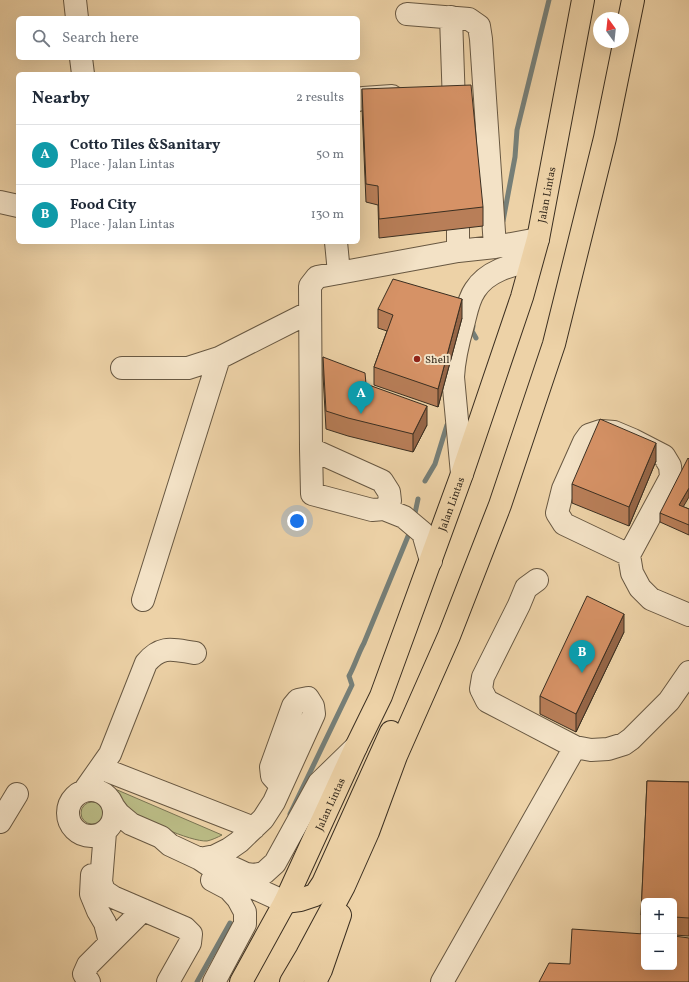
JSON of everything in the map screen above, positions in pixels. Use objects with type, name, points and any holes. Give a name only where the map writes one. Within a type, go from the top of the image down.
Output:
[{"type":"highway","name":"Jalan Lintas","points":[[241,982],[285,902],[381,696],[462,474],[522,297],[538,239],[583,0]]},
{"type":"highway","points":[[291,982],[344,886],[368,832],[396,756],[449,636],[500,505],[554,344],[604,138],[633,0]]},
{"type":"highway","points":[[285,902],[300,900],[315,895],[323,883],[438,626],[478,560]]},
{"type":"highway","points":[[315,982],[321,970],[338,921],[344,886]]},
{"type":"street","points":[[75,0],[77,16]]},
{"type":"street","points":[[407,14],[469,19],[479,26],[485,89],[495,248]]},
{"type":"street","points":[[450,17],[454,97]]},
{"type":"street","points":[[81,60],[83,72]]},
{"type":"street","points":[[431,93],[454,97],[485,89]]},
{"type":"street","points":[[360,99],[408,95]]},
{"type":"street","points":[[0,202],[16,206]]},
{"type":"street","points":[[458,229],[458,251]]},
{"type":"street","points":[[431,560],[423,534],[412,524],[384,508],[372,510],[312,494],[310,286],[317,277],[339,272],[458,251],[495,248],[538,239]]},
{"type":"street","points":[[336,244],[339,272]]},
{"type":"street","points":[[462,474],[453,377],[454,361],[458,341],[470,300],[475,289],[489,275],[510,265],[531,261]]},
{"type":"street","points":[[122,368],[188,368],[219,358],[310,312]]},
{"type":"street","points":[[143,600],[219,358]]},
{"type":"street","points":[[629,555],[564,524],[557,513],[563,489],[584,442],[590,435],[601,431],[614,432],[633,440],[664,456],[670,466],[671,477],[629,555],[632,573],[640,588],[651,599],[689,615]]},
{"type":"street","points":[[311,449],[382,481],[389,492],[390,501],[384,508]]},
{"type":"street","points":[[537,580],[526,588],[483,677],[481,689],[487,701],[575,747],[591,750],[608,749],[631,740],[669,700],[689,672]]},
{"type":"street","points":[[101,797],[109,762],[146,663],[153,654],[166,649],[195,654]]},
{"type":"street","points":[[200,859],[218,861],[246,874],[254,875],[264,873],[275,863],[319,783],[356,747]]},
{"type":"street","points":[[442,982],[575,747]]},
{"type":"street","points":[[109,762],[254,828]]},
{"type":"street","points":[[200,859],[214,856],[229,850],[239,842],[254,828],[266,813],[274,802],[281,786]]},
{"type":"street","points":[[0,822],[17,794]]},
{"type":"street","points":[[175,847],[157,846],[132,834],[78,832],[69,820],[69,806],[78,794],[101,797],[131,824],[162,837],[175,847],[200,859],[219,872],[285,902]]},
{"type":"street","points":[[101,797],[114,813],[110,827],[98,832],[89,842],[92,854],[91,894],[105,923],[110,942]]},
{"type":"street","points":[[98,832],[101,882],[104,891],[113,897],[185,928],[191,934],[190,943],[168,982]]},
{"type":"street","points":[[175,847],[188,867],[229,889],[238,898],[245,912],[245,924],[214,982]]},
{"type":"street","points":[[89,982],[84,974],[88,965],[143,910]]},
{"type":"green space","points":[[115,789],[222,835],[207,841],[189,838],[166,829],[133,813],[121,802]]},
{"type":"green space","points":[[92,802],[100,805],[103,813],[100,821],[92,824],[84,821],[81,813],[84,805]]},
{"type":"building","points":[[471,85],[483,207],[379,219],[378,186],[366,184],[362,89]]},
{"type":"building","name":"Shell","points":[[393,279],[462,299],[438,389],[374,367],[393,315],[378,309]]},
{"type":"building","points":[[323,357],[365,373],[366,384],[427,406],[413,434],[326,411]]},
{"type":"building","points":[[600,419],[656,443],[629,507],[572,484]]},
{"type":"building","points":[[688,458],[689,488],[679,505],[689,509],[689,525],[660,513]]},
{"type":"building","points":[[587,596],[624,614],[576,714],[540,696]]},
{"type":"building","points":[[647,781],[689,782],[689,918],[677,917],[677,898],[642,898]]},
{"type":"building","points":[[572,929],[641,934],[641,970],[677,970],[677,936],[689,938],[689,982],[539,982],[549,963],[570,964]]},
{"type":"waterway","points":[[503,221],[515,157],[517,130],[549,0]]},
{"type":"waterway","points":[[473,326],[472,331],[476,338]]},
{"type":"waterway","points":[[425,481],[435,464],[447,425]]},
{"type":"waterway","points":[[414,518],[418,499]]},
{"type":"waterway","points":[[290,814],[352,685],[349,676],[411,529]]},
{"type":"waterway","points":[[197,982],[230,923]]},
{"type":"place","name":"Shell","points":[[417,359]]},
{"type":"place","name":"Cotto Tiles &Sanitary","points":[[361,414]]},
{"type":"place","name":"Food City","points":[[582,673]]}]
